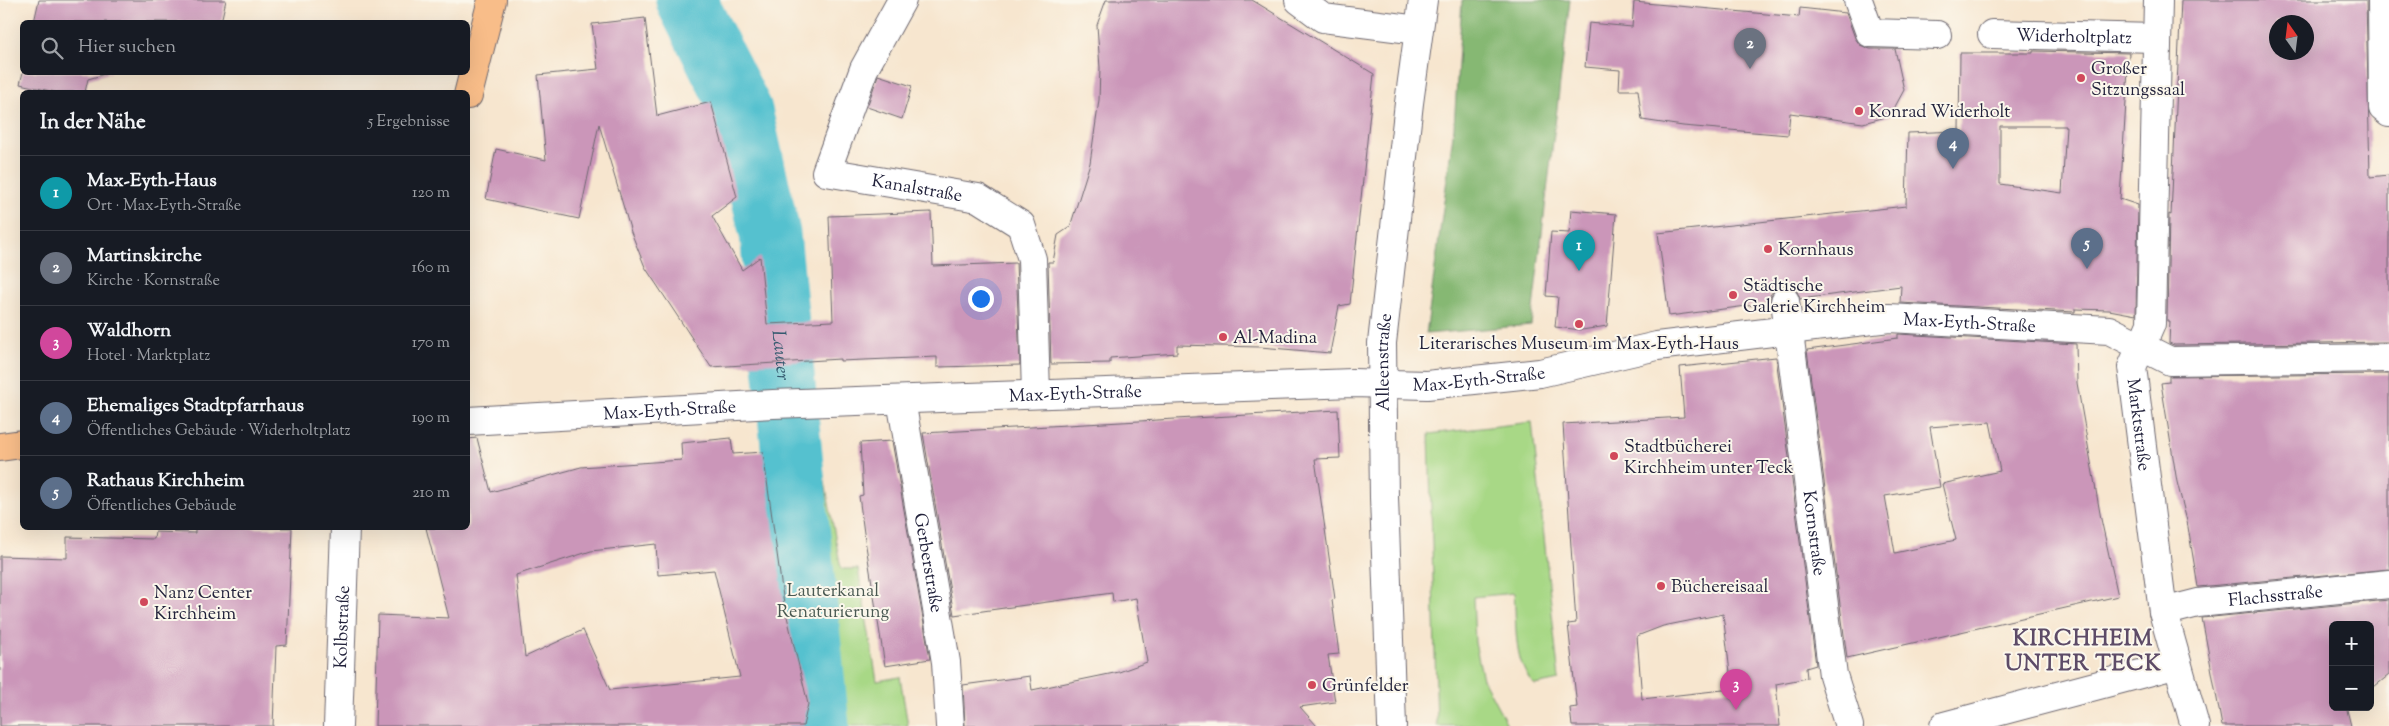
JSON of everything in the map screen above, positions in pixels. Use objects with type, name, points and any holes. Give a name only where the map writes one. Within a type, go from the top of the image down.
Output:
[{"type":"main road","points":[[469,90],[492,0]]},
{"type":"main road","points":[[0,447],[20,444]]},
{"type":"street","name":"Kanalstraße","points":[[902,0],[864,69],[826,172],[978,198],[1020,225],[1032,259],[1036,394]]},
{"type":"street","points":[[1299,0],[1323,18],[1418,30]]},
{"type":"street","name":"Alleenstraße","points":[[1392,726],[1381,385],[1382,343],[1423,0]]},
{"type":"street","points":[[1858,0],[1870,33],[1937,35]]},
{"type":"street","name":"Marktstraße","points":[[2158,0],[2150,324],[2132,367],[2163,612],[2195,726]]},
{"type":"street","points":[[2382,0],[2383,108],[2389,113]]},
{"type":"street","name":"Widerholtplatz","points":[[1992,34],[2156,38]]},
{"type":"street","name":"Kornstraße","points":[[1785,301],[1833,675],[1849,726]]},
{"type":"street","name":"Max-Eyth-Straße","points":[[470,421],[842,401],[1343,384],[1427,385],[1540,373],[1657,346],[1890,318],[2109,330],[2170,362],[2389,358]]},
{"type":"street","name":"Gerberstraße","points":[[901,400],[946,662],[950,726]]},
{"type":"street","name":"Kolbstraße","points":[[338,726],[345,530]]},
{"type":"street","name":"Flachsstraße","points":[[2163,612],[2198,603],[2389,584]]},
{"type":"street","points":[[1944,726],[2163,668],[2176,660]]},
{"type":"green space","points":[[1462,0],[1570,0],[1531,325],[1426,334],[1454,127]]},
{"type":"green space","points":[[1532,422],[1559,680],[1535,685],[1522,666],[1517,642],[1514,593],[1473,597],[1475,643],[1483,679],[1508,726],[1437,726],[1429,434]]},
{"type":"green space","name":"Lauterkanal Renaturierung","points":[[821,460],[841,569],[858,569],[877,681],[900,677],[908,726],[739,726],[738,719],[821,700],[775,462]]},
{"type":"building","points":[[39,0],[226,0],[221,20],[34,20]]},
{"type":"building","points":[[1106,0],[1252,0],[1374,74],[1350,304],[1339,306],[1330,353],[1260,347],[1177,345],[1177,353],[1110,358],[1110,363],[1051,364],[1048,262],[1053,262],[1058,235],[1070,227],[1090,163],[1099,100],[1100,68],[1097,25]]},
{"type":"building","points":[[2181,0],[2366,0],[2370,177],[2389,175],[2389,342],[2174,345],[2169,343],[2170,321],[2167,321],[2169,214],[2171,215]]},
{"type":"building","points":[[1634,2],[1799,17],[1800,8],[1846,13],[1855,38],[1860,45],[1870,49],[1895,49],[1904,90],[1890,116],[1863,123],[1790,113],[1788,135],[1683,126],[1642,120],[1638,90],[1619,90],[1620,70],[1585,67],[1589,23],[1632,27]]},
{"type":"building","points":[[645,18],[657,116],[711,102],[737,197],[712,216],[742,270],[760,257],[767,324],[833,321],[829,216],[931,212],[933,266],[1016,263],[1020,365],[937,367],[937,357],[840,361],[840,359],[711,367],[645,267],[631,232],[599,124],[579,219],[486,199],[496,149],[546,160],[538,75],[598,69],[592,24]]},
{"type":"building","points":[[2033,51],[2129,53],[2120,199],[2138,205],[2136,315],[2109,310],[2075,309],[2075,312],[1900,303],[1901,286],[1800,299],[1797,291],[1791,287],[1784,286],[1775,289],[1770,295],[1770,303],[1669,316],[1658,233],[1906,206],[1908,133],[1959,131],[1960,53],[2033,53]],"holes":[[[2000,126],[2066,126],[2062,193],[2000,184]]]},
{"type":"building","points":[[22,75],[102,75],[88,79],[85,90],[46,90],[20,84]]},
{"type":"building","points":[[878,75],[912,86],[902,119],[867,107]]},
{"type":"building","points":[[1571,210],[1616,214],[1607,326],[1582,330],[1555,327],[1558,297],[1546,296],[1551,232],[1569,233]]},
{"type":"building","points":[[1898,334],[2076,344],[2077,383],[2101,519],[2118,596],[1847,658],[1807,350],[1898,338]],"holes":[[[1990,422],[2000,471],[1942,484],[1956,540],[1895,553],[1885,496],[1940,487],[1930,427]]]},
{"type":"building","points":[[1776,357],[1816,665],[1806,668],[1807,678],[1776,684],[1780,726],[1572,726],[1570,708],[1577,707],[1568,624],[1576,623],[1563,424],[1684,417],[1680,367]],"holes":[[[1723,614],[1732,689],[1642,699],[1637,636],[1663,626]]]},
{"type":"building","points":[[2389,374],[2389,569],[2198,587],[2187,521],[2177,482],[2161,383],[2169,382],[2169,376]]},
{"type":"building","points":[[1338,410],[1340,458],[1315,459],[1335,599],[1332,600],[1339,654],[1328,655],[1335,702],[1300,707],[1317,726],[965,726],[963,685],[1030,676],[1032,690],[1119,672],[1147,662],[1136,598],[1113,602],[1112,593],[954,615],[923,433]]},
{"type":"building","points":[[477,438],[491,492],[581,467],[682,460],[681,443],[731,438],[733,454],[763,452],[784,604],[808,704],[803,726],[375,726],[378,615],[449,618],[427,530],[470,530],[470,439]],"holes":[[[656,544],[658,575],[714,570],[740,677],[610,690],[583,630],[525,657],[516,575],[591,551]]]},
{"type":"building","points":[[892,441],[930,659],[885,666],[859,496],[863,495],[860,443]]},
{"type":"building","name":"Nanz Center Kirchheim","points":[[195,530],[292,530],[287,645],[276,646],[273,726],[0,726],[0,556],[67,558],[67,537],[154,539],[155,532],[195,533]]},
{"type":"building","points":[[2389,600],[2389,675],[2374,687],[2374,621],[2329,621],[2329,711],[2347,711],[2351,726],[2222,726],[2202,618]]},
{"type":"waterway","name":"Lauter","points":[[686,0],[742,111],[770,234],[819,726]]},
{"type":"place","name":"Martinskirche","points":[[1750,69]]},
{"type":"place","name":"Großer Sitzungssaal","points":[[2081,78]]},
{"type":"place","name":"Konrad Widerholt","points":[[1859,111]]},
{"type":"place","name":"Ehemaliges Stadtpfarrhaus","points":[[1953,169]]},
{"type":"place","name":"Kornhaus","points":[[1768,249]]},
{"type":"place","name":"Rathaus Kirchheim","points":[[2087,269]]},
{"type":"place","name":"Max-Eyth-Haus","points":[[1579,271]]},
{"type":"place","name":"Städtische Galerie Kirchheim","points":[[1733,295]]},
{"type":"place","name":"Literarisches Museum im Max-Eyth-Haus","points":[[1579,324]]},
{"type":"place","name":"Al-Madina","points":[[1223,337]]},
{"type":"place","name":"Stadtbücherei Kirchheim unter Teck","points":[[1614,456]]},
{"type":"place","name":"Büchereisaal","points":[[1661,586]]},
{"type":"place","name":"Nanz Center Kirchheim","points":[[144,602]]},
{"type":"place","name":"Grünfelder","points":[[1312,685]]},
{"type":"place","name":"Waldhorn","points":[[1736,710]]},
{"type":"district","name":"KIRCHHEIM UNTER TECK","points":[[2083,650]]}]
